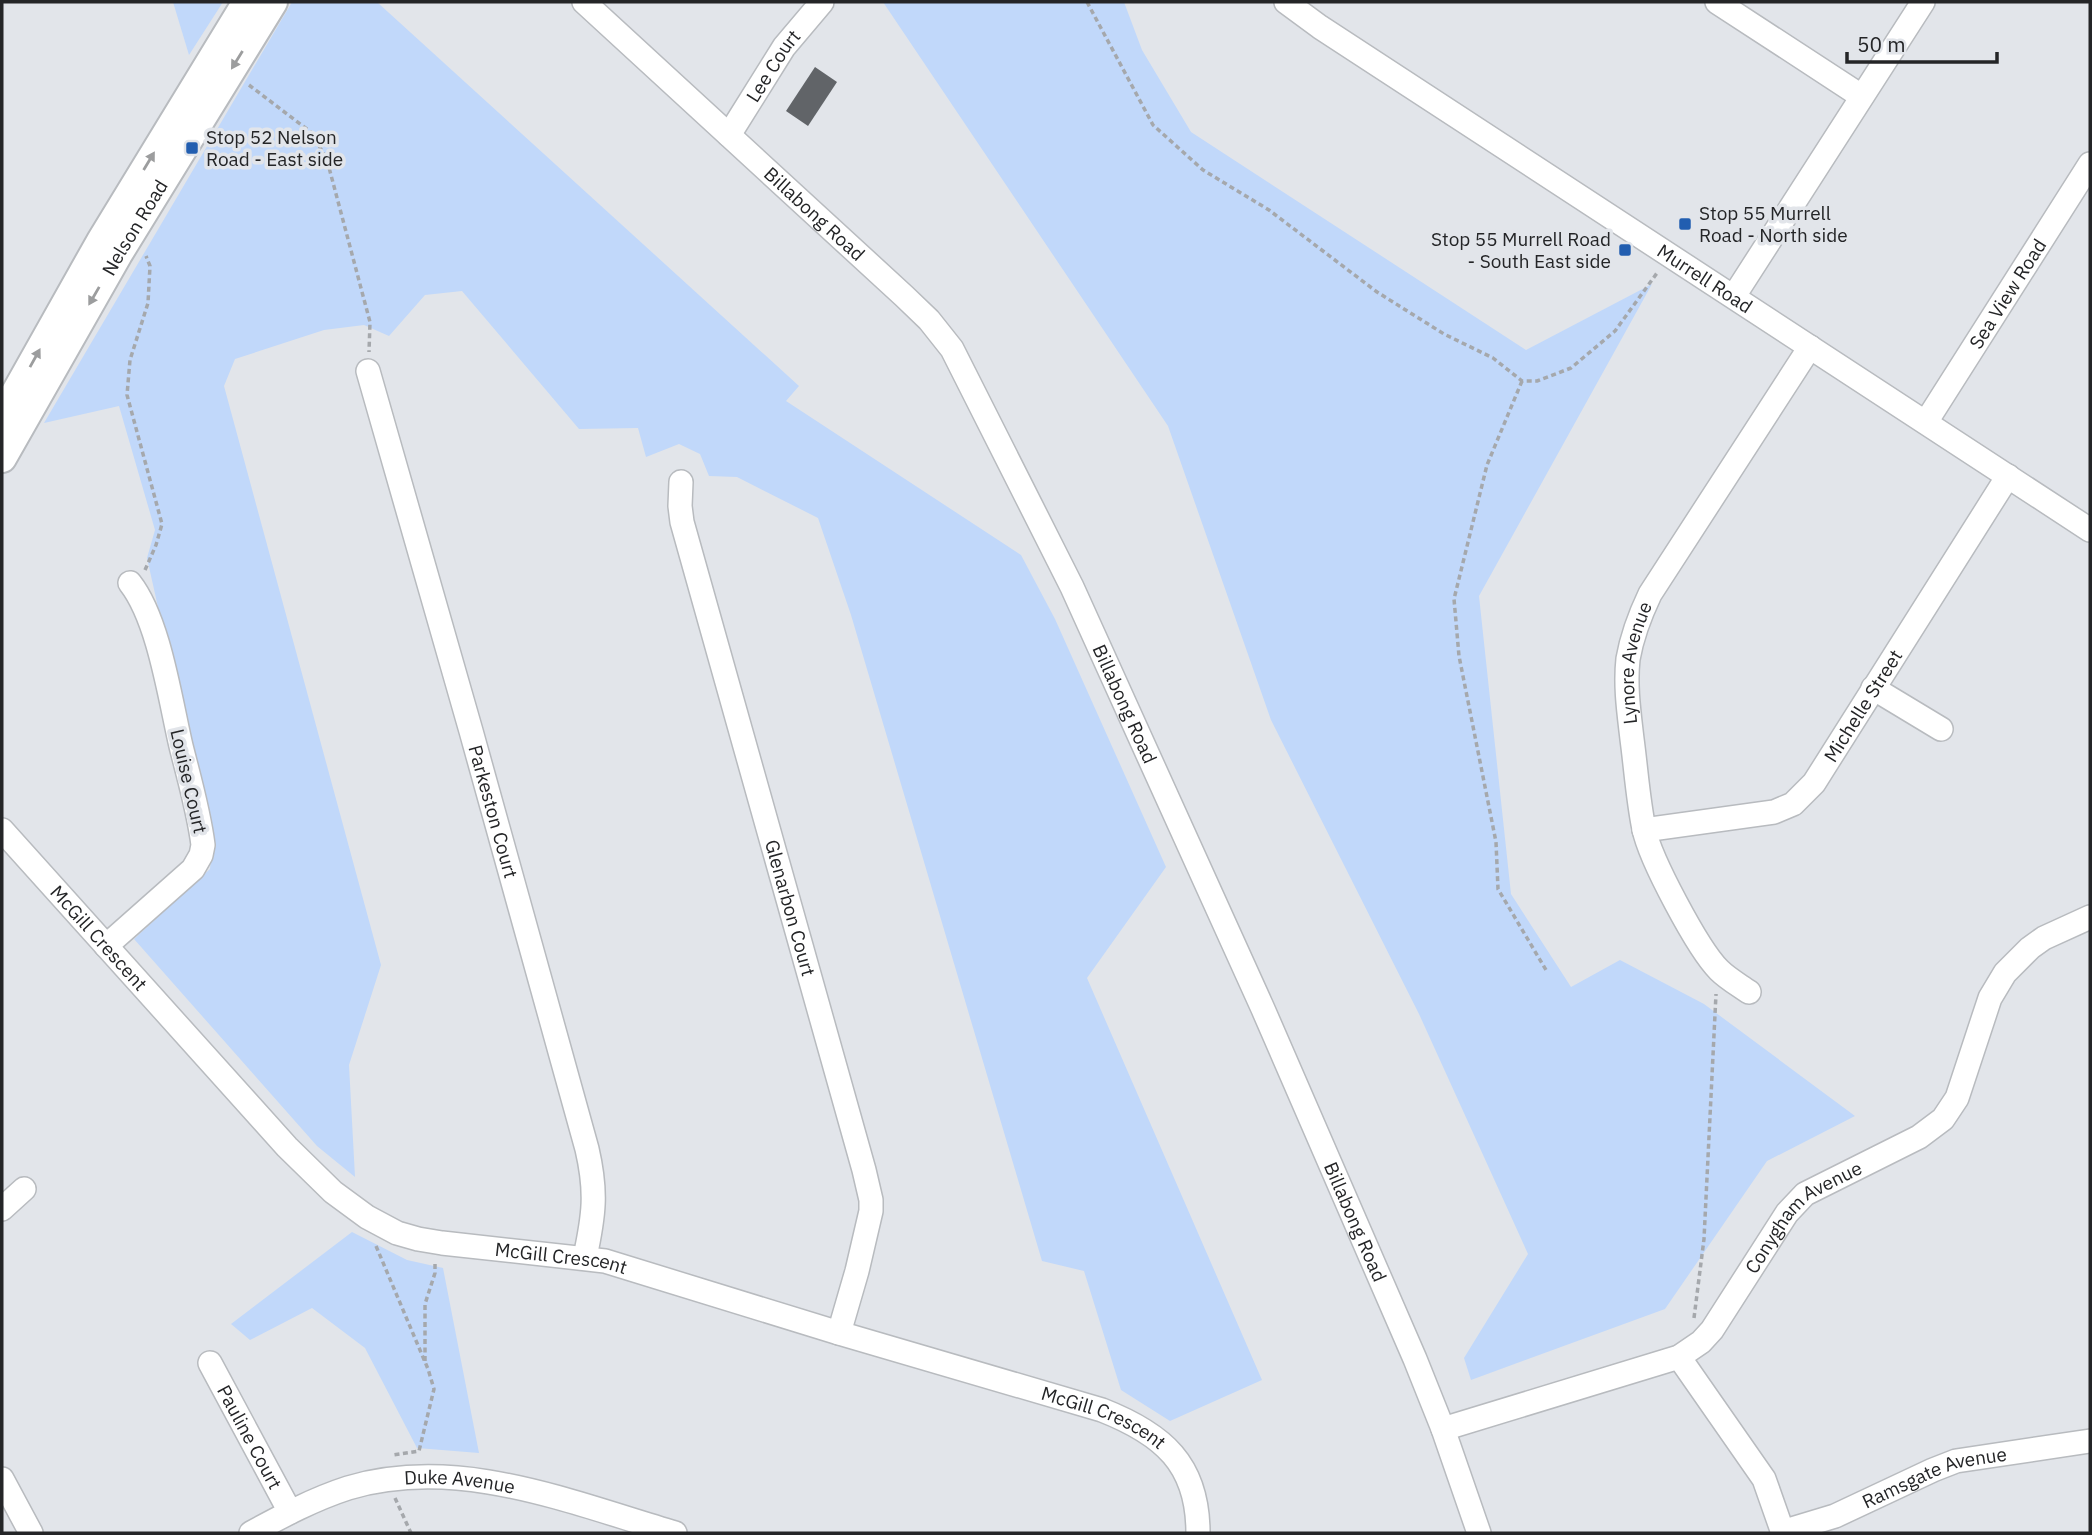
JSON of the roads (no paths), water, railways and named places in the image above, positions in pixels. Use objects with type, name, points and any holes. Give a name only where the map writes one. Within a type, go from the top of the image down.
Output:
[{"type":"main road","name":"Nelson Road","points":[[2,417],[101,241],[247,2]]},
{"type":"main road","name":"Nelson Road","points":[[2,458],[118,254],[273,2]]},
{"type":"street","name":"Billabong Road","points":[[584,2],[904,296],[929,320],[952,349],[1072,587],[1164,787],[1379,1275],[1443,1429],[1479,1533]]},
{"type":"street","name":"Lee Court","points":[[729,135],[784,47],[822,2]]},
{"type":"street","name":"Murrell Road","points":[[1286,2],[1320,27],[2090,530]]},
{"type":"street","points":[[1717,2],[1861,96]]},
{"type":"street","points":[[1734,296],[1923,2]]},
{"type":"street","name":"Sea View Road","points":[[1926,422],[2090,164]]},
{"type":"street","name":"Lynore Avenue","points":[[1749,992],[1718,969],[1677,902],[1650,848],[1644,830],[1628,702],[1629,659],[1636,625],[1662,573],[1810,347]]},
{"type":"street","name":"Parkeston Court","points":[[368,371],[587,1149],[593,1176],[594,1206],[585,1258]]},
{"type":"street","name":"Michelle Street","points":[[1644,830],[1766,814],[1793,804],[1814,783],[2008,476]]},
{"type":"street","name":"Glenarbon Court","points":[[681,482],[682,522],[871,1200],[869,1224],[839,1333]]},
{"type":"street","name":"Louise Court","points":[[106,946],[193,869],[203,845],[153,630],[139,594],[137,577]]},
{"type":"street","points":[[1873,688],[1941,729]]},
{"type":"street","name":"McGill Crescent","points":[[5,839],[106,946],[287,1147],[333,1192],[367,1217],[397,1233],[435,1242],[585,1258],[626,1267],[1102,1410],[1127,1420],[1165,1444],[1176,1456],[1189,1477],[1198,1515],[1198,1533]]},
{"type":"street","name":"Conygham Avenue","points":[[1443,1429],[1684,1354],[1701,1342],[1712,1330],[1787,1213],[1805,1194],[1919,1137],[1943,1119],[1962,1085],[1990,998],[2005,973],[2044,937],[2090,917]]},
{"type":"street","points":[[2,1209],[24,1189]]},
{"type":"street","points":[[1684,1354],[1764,1479],[1783,1533]]},
{"type":"street","name":"Pauline Court","points":[[210,1363],[290,1512]]},
{"type":"street","name":"Ramsgate Avenue","points":[[1783,1533],[1835,1516],[1956,1461],[2090,1441]]},
{"type":"street","name":"Duke Avenue","points":[[251,1533],[290,1512],[347,1489],[387,1480],[432,1476],[494,1482],[675,1533]]},
{"type":"street","points":[[2,1479],[31,1533]]},
{"type":"place","name":"Stop 52 Nelson Road - East side","points":[[192,148]]},
{"type":"place","name":"Stop 55 Murrell Road - North side","points":[[1685,224]]},
{"type":"place","name":"Stop 55 Murrell Road - South East side","points":[[1625,250]]}]
